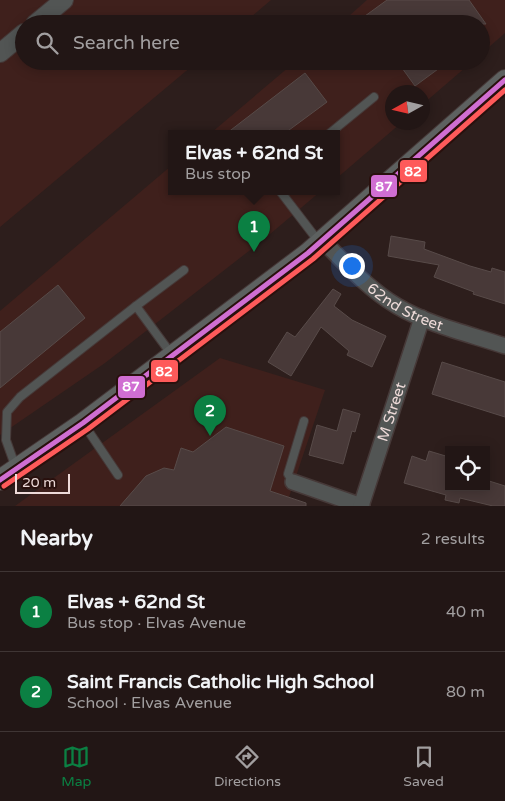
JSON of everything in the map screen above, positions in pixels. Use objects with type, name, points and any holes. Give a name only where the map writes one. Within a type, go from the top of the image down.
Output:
[{"type":"main road","points":[[0,480],[83,423],[321,241],[505,80]]},
{"type":"street","points":[[46,15],[64,0]]},
{"type":"street","points":[[0,53],[15,41]]},
{"type":"street","name":"62nd Street","points":[[321,241],[373,289],[397,306],[422,318],[505,346]]},
{"type":"street","name":"M Street","points":[[361,506],[422,318]]},
{"type":"street","points":[[293,482],[361,506]]},
{"type":"lane","points":[[334,130],[374,97]]},
{"type":"lane","points":[[283,195],[321,241]]},
{"type":"lane","points":[[17,468],[6,440],[7,412],[20,397],[184,270]]},
{"type":"lane","points":[[136,306],[172,355]]},
{"type":"lane","points":[[293,482],[288,474],[304,421]]},
{"type":"lane","points":[[83,423],[118,475]]},
{"type":"shaded area","points":[[0,0],[271,0],[254,15],[15,15],[15,70],[187,70],[0,227]]},
{"type":"shaded area","points":[[367,0],[505,0],[505,33],[490,46],[490,15],[350,15]]},
{"type":"shaded area","points":[[285,70],[463,70],[430,98],[430,85],[385,85],[385,130],[393,130],[340,175],[340,130],[215,130]]},
{"type":"shaded area","points":[[168,169],[168,195],[316,195],[263,240],[105,363],[0,435],[0,311]]},
{"type":"shaded area","points":[[220,358],[325,390],[286,506],[15,506]]},
{"type":"building","points":[[387,0],[469,0],[480,15],[366,15]]},
{"type":"building","points":[[403,70],[437,70],[414,85]]},
{"type":"building","points":[[305,73],[327,102],[289,130],[231,130]]},
{"type":"building","points":[[391,236],[425,242],[424,249],[470,266],[491,272],[492,268],[505,272],[505,304],[473,294],[474,292],[434,277],[439,265],[388,256]]},
{"type":"building","points":[[58,285],[85,318],[0,388],[0,332]]},
{"type":"building","points":[[333,289],[341,294],[334,306],[352,320],[386,336],[372,367],[347,355],[349,351],[321,327],[291,376],[268,362],[287,332],[295,337]]},
{"type":"building","points":[[442,362],[505,382],[505,417],[432,394]]},
{"type":"building","points":[[343,409],[360,414],[355,432],[352,431],[343,464],[309,455],[317,425],[337,431]]},
{"type":"building","points":[[226,427],[284,446],[270,491],[306,503],[306,506],[120,506],[146,476],[164,468],[174,470],[181,448],[193,452]]},
{"type":"building","points":[[429,451],[445,456],[445,491],[490,491],[490,481],[505,486],[505,506],[493,506],[460,498],[459,503],[445,500],[446,495],[404,483],[412,456],[426,461]]},
{"type":"transit line","name":"87","points":[[0,480],[83,423],[308,253],[505,80]]},
{"type":"transit line","name":"82","points":[[4,486],[88,429],[313,259],[505,90]]},
{"type":"place","name":"Elvas + 62nd St","points":[[254,252]]},
{"type":"place","name":"Saint Francis Catholic High School","points":[[210,436]]}]
